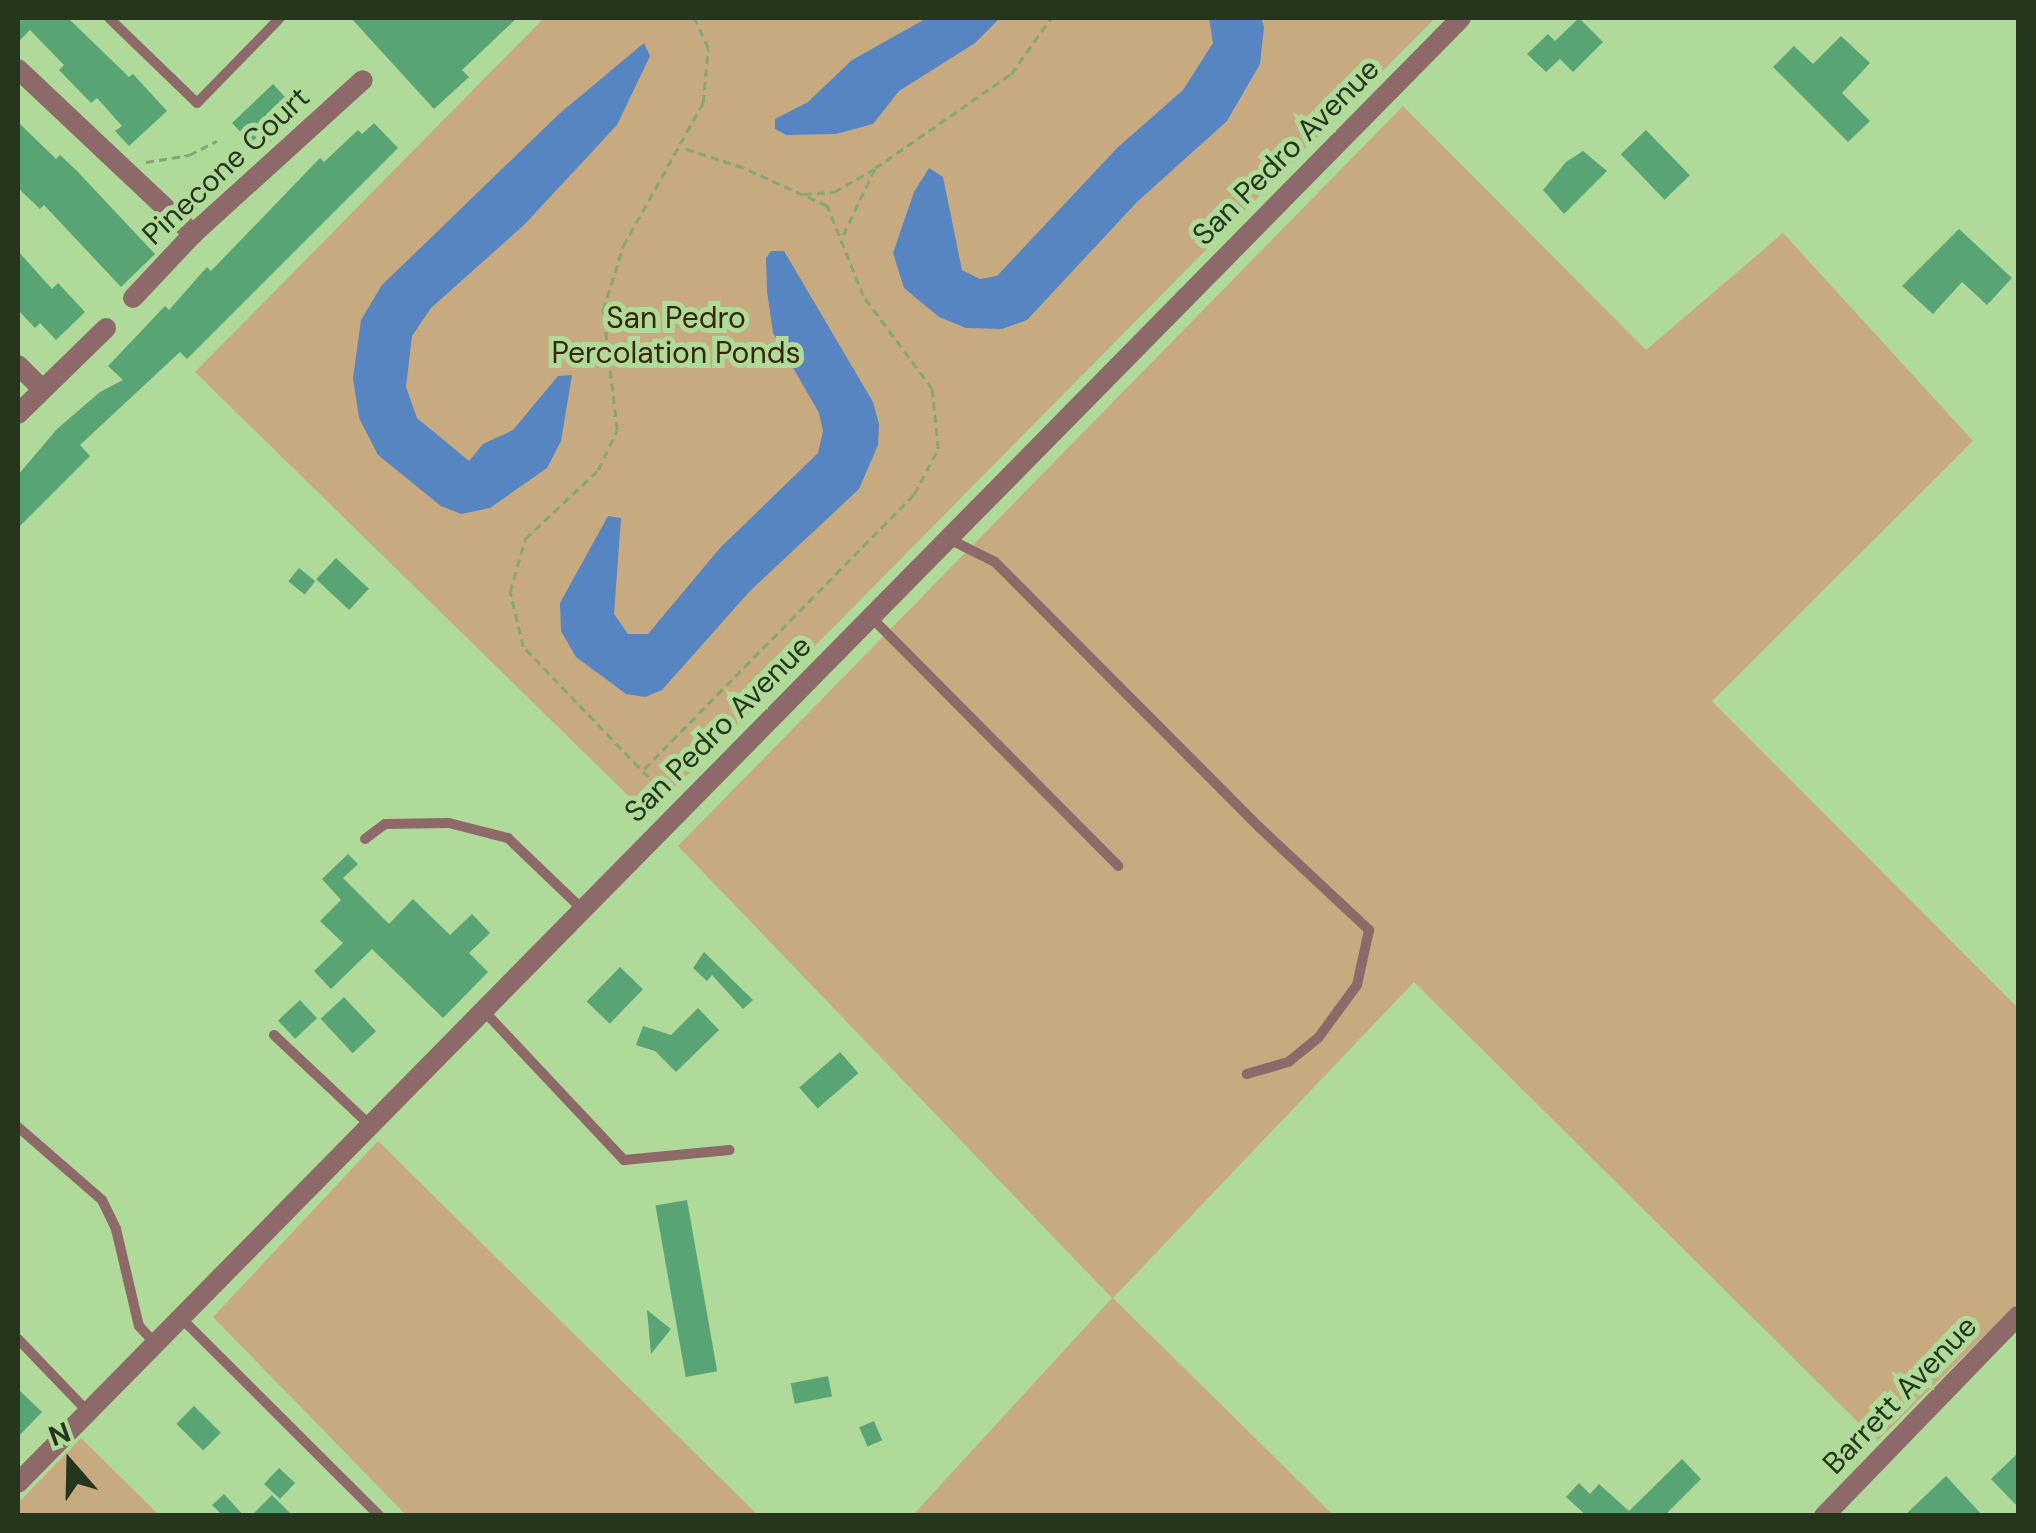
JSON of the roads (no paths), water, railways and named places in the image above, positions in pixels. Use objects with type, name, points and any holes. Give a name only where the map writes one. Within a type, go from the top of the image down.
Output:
[{"type":"street","name":"San Pedro Avenue","points":[[18,1483],[1462,18]]},
{"type":"street","points":[[18,68],[193,234]]},
{"type":"street","name":"Pinecone Court","points":[[133,298],[193,234],[363,80]]},
{"type":"street","points":[[18,414],[106,328]]},
{"type":"street","points":[[18,366],[42,389]]},
{"type":"street","name":"Barrett Avenue","points":[[1824,1516],[2018,1316]]},
{"type":"lane","points":[[109,18],[197,103],[280,18]]},
{"type":"lane","points":[[948,539],[995,562],[1258,827],[1370,930],[1357,986],[1318,1038],[1288,1062],[1246,1074]]},
{"type":"lane","points":[[871,617],[1118,866]]},
{"type":"lane","points":[[365,839],[385,824],[450,823],[508,838],[581,908]]},
{"type":"lane","points":[[482,1009],[624,1160],[730,1150]]},
{"type":"lane","points":[[274,1036],[370,1125]]},
{"type":"lane","points":[[18,1127],[102,1200],[116,1229],[140,1326],[155,1344]]},
{"type":"lane","points":[[181,1318],[380,1516]]},
{"type":"lane","points":[[18,1340],[88,1412]]},
{"type":"water","points":[[927,18],[1000,18],[975,43],[899,91],[873,124],[836,134],[786,135],[775,129],[775,119],[808,102],[852,60]]},
{"type":"water","points":[[1209,18],[1261,18],[1264,27],[1260,64],[1227,121],[1137,202],[1027,320],[1002,329],[966,328],[939,317],[904,288],[893,253],[914,192],[929,168],[943,177],[962,270],[980,279],[997,276],[1117,148],[1183,90],[1213,43]]},
{"type":"water","points":[[644,43],[650,56],[617,125],[524,225],[431,308],[412,336],[406,387],[417,418],[469,461],[483,444],[513,430],[558,376],[572,375],[561,441],[547,468],[490,508],[461,514],[441,506],[378,455],[359,418],[353,378],[361,320],[382,285],[559,114]]},
{"type":"water","points":[[771,251],[784,251],[873,402],[879,424],[878,445],[859,489],[750,591],[662,690],[645,697],[626,694],[576,657],[561,631],[560,603],[608,516],[621,518],[614,614],[628,634],[648,634],[720,548],[818,453],[823,431],[819,413],[773,333],[766,258]]},
{"type":"park label","name":"San Pedro Percolation Ponds","points":[[676,335]]}]
